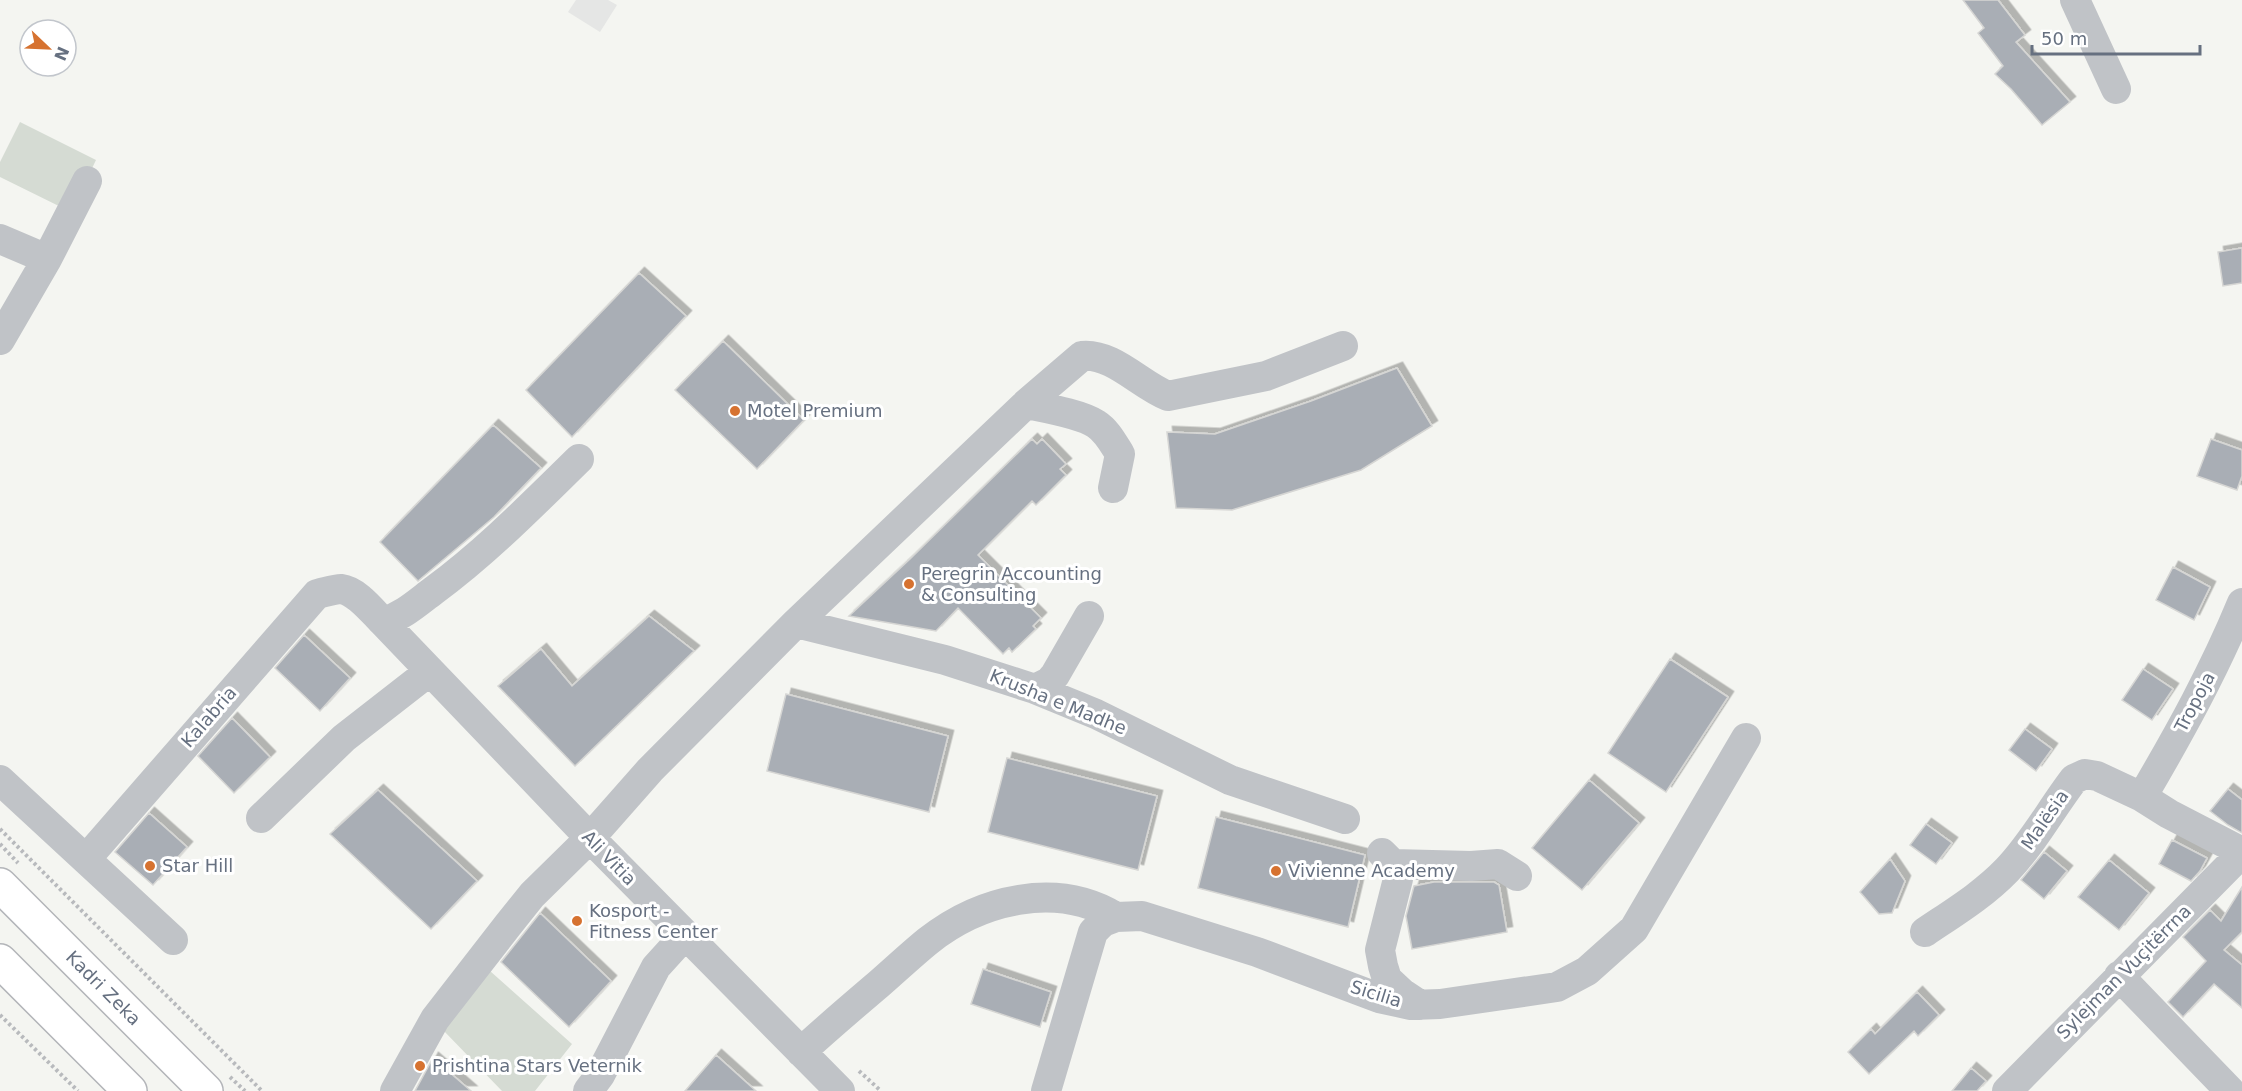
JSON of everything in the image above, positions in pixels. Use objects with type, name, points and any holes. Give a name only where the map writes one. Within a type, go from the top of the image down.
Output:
[{"type":"highway","name":"Kadri Zeka","points":[[0,885],[206,1091]]},
{"type":"highway","points":[[0,961],[130,1091]]},
{"type":"street","points":[[2075,0],[2116,89]]},
{"type":"street","points":[[0,340],[47,259],[87,181]]},
{"type":"street","points":[[0,239],[47,259]]},
{"type":"street","points":[[395,1091],[435,1019],[532,895],[590,838],[650,770],[796,623],[1026,404],[1082,356],[1093,355],[1109,362],[1168,396],[1266,376],[1342,346]]},
{"type":"street","points":[[1026,404],[1060,411],[1096,423],[1110,437],[1120,454],[1113,488]]},
{"type":"street","points":[[383,622],[398,617],[456,574],[504,533],[579,459]]},
{"type":"street","name":"Ali Vitia","points":[[341,589],[353,594],[383,622],[590,838],[840,1091]]},
{"type":"street","name":"Kalabria","points":[[87,859],[316,594],[341,589]]},
{"type":"street","name":"Tropoja","points":[[2142,797],[2197,700],[2242,603]]},
{"type":"street","points":[[1035,689],[1049,682],[1055,675],[1089,616]]},
{"type":"street","name":"Krusha e Madhe","points":[[796,623],[945,660],[1035,689],[1096,714],[1230,780],[1346,819]]},
{"type":"street","points":[[261,818],[344,738],[430,671]]},
{"type":"street","name":"Sicilia","points":[[1116,917],[1142,916],[1257,952],[1396,1003],[1420,1005],[1557,987],[1587,971],[1634,929],[1746,738]]},
{"type":"street","name":"Malësia","points":[[1925,932],[1981,894],[2006,871],[2025,849],[2074,779],[2085,774],[2097,776],[2142,797],[2169,814],[2242,852]]},
{"type":"street","points":[[0,780],[173,940]]},
{"type":"street","name":"Sylejman Vuçitërrna","points":[[2007,1091],[2242,852]]},
{"type":"street","points":[[1420,1005],[1402,993],[1388,979],[1383,966],[1380,950],[1398,879],[1387,858],[1471,866],[1498,864],[1516,876]]},
{"type":"street","points":[[801,1052],[930,939],[970,915],[1004,903],[1038,897],[1059,897],[1098,906],[1116,917]]},
{"type":"street","points":[[1046,1091],[1093,932],[1103,921],[1116,917]]},
{"type":"street","points":[[588,1091],[600,1075],[656,967],[685,935]]},
{"type":"street","points":[[2119,976],[2230,1091]]},
{"type":"path","points":[[0,829],[262,1091]]},
{"type":"path","points":[[0,1015],[78,1091]]},
{"type":"shaded area","points":[[576,0],[608,0],[617,5],[600,32],[568,12]]},
{"type":"shaded area","points":[[20,122],[96,160],[71,212],[0,177],[0,162]]},
{"type":"shaded area","points":[[481,963],[572,1044],[535,1091],[502,1091],[443,1030]]},
{"type":"building","points":[[1963,0],[1998,0],[2025,35],[2016,42],[2070,102],[2042,125],[1995,74],[2003,66],[1978,33],[1984,28]]},
{"type":"building","points":[[2242,248],[2242,283],[2223,286],[2218,252]]},
{"type":"building","points":[[639,273],[686,316],[572,437],[526,390]]},
{"type":"building","points":[[723,341],[804,420],[757,469],[675,390]]},
{"type":"building","points":[[1397,368],[1432,426],[1361,470],[1232,510],[1176,508],[1167,432],[1215,434]]},
{"type":"building","points":[[493,425],[541,468],[494,517],[418,581],[380,542]]},
{"type":"building","points":[[1032,439],[1037,444],[1042,439],[1066,464],[1060,469],[1066,475],[1036,505],[1032,501],[978,555],[1041,618],[1033,626],[1036,629],[1012,652],[1009,648],[1003,654],[958,608],[936,631],[849,616],[910,559]]},
{"type":"building","points":[[2211,439],[2242,450],[2242,476],[2237,490],[2197,476]]},
{"type":"building","points":[[2173,567],[2210,587],[2194,620],[2156,600]]},
{"type":"building","points":[[649,616],[694,651],[575,766],[498,686],[541,649],[572,686]]},
{"type":"building","points":[[304,635],[350,678],[320,711],[275,668]]},
{"type":"building","points":[[1670,659],[1728,697],[1666,792],[1608,753]]},
{"type":"building","points":[[2143,669],[2173,689],[2152,720],[2122,700]]},
{"type":"building","points":[[786,694],[948,736],[929,812],[767,771]]},
{"type":"building","points":[[232,718],[270,757],[234,793],[198,756]]},
{"type":"building","points":[[2025,729],[2052,749],[2036,771],[2009,750]]},
{"type":"building","points":[[1007,758],[1157,796],[1138,870],[988,832]]},
{"type":"building","points":[[1589,780],[1639,823],[1582,890],[1532,848]]},
{"type":"building","points":[[2228,789],[2242,800],[2242,833],[2210,811]]},
{"type":"building","points":[[378,790],[477,881],[431,929],[330,834]]},
{"type":"building","name":"Star Hill","points":[[149,813],[187,847],[153,885],[115,852]]},
{"type":"building","points":[[1216,817],[1365,855],[1348,927],[1198,888]]},
{"type":"building","points":[[1926,824],[1952,843],[1936,864],[1910,845]]},
{"type":"building","points":[[2172,840],[2207,858],[2191,881],[2159,864]]},
{"type":"building","points":[[2044,852],[2067,871],[2044,899],[2021,880]]},
{"type":"building","points":[[1890,859],[1905,881],[1892,913],[1879,914],[1860,892]]},
{"type":"building","points":[[2109,860],[2149,893],[2119,930],[2078,897]]},
{"type":"building","points":[[1434,882],[1494,882],[1499,885],[1507,932],[1412,949],[1406,916],[1414,886]]},
{"type":"building","points":[[2242,887],[2242,932],[2224,950],[2242,965],[2242,1008],[2214,984],[2183,1017],[2168,1002],[2206,961],[2183,937],[2210,910],[2221,921]]},
{"type":"building","points":[[540,913],[611,981],[569,1027],[501,962]]},
{"type":"building","points":[[983,969],[1051,992],[1040,1027],[971,1004]]},
{"type":"building","points":[[1917,992],[1939,1015],[1918,1036],[1914,1031],[1869,1074],[1848,1052],[1871,1029],[1875,1034]]},
{"type":"building","points":[[716,1055],[756,1091],[685,1091]]},
{"type":"building","points":[[433,1058],[471,1091],[415,1091]]},
{"type":"building","points":[[1971,1068],[1986,1081],[1977,1091],[1952,1091]]},
{"type":"place","name":"Motel Premium","points":[[735,411]]},
{"type":"place","name":"Peregrin Accounting & Consulting","points":[[909,584]]},
{"type":"place","name":"Star Hill","points":[[150,866]]},
{"type":"place","name":"Vivienne Academy","points":[[1276,871]]},
{"type":"place","name":"Kosport - Fitness Center","points":[[577,921]]},
{"type":"place","name":"Prishtina Stars Veternik","points":[[420,1066]]}]
